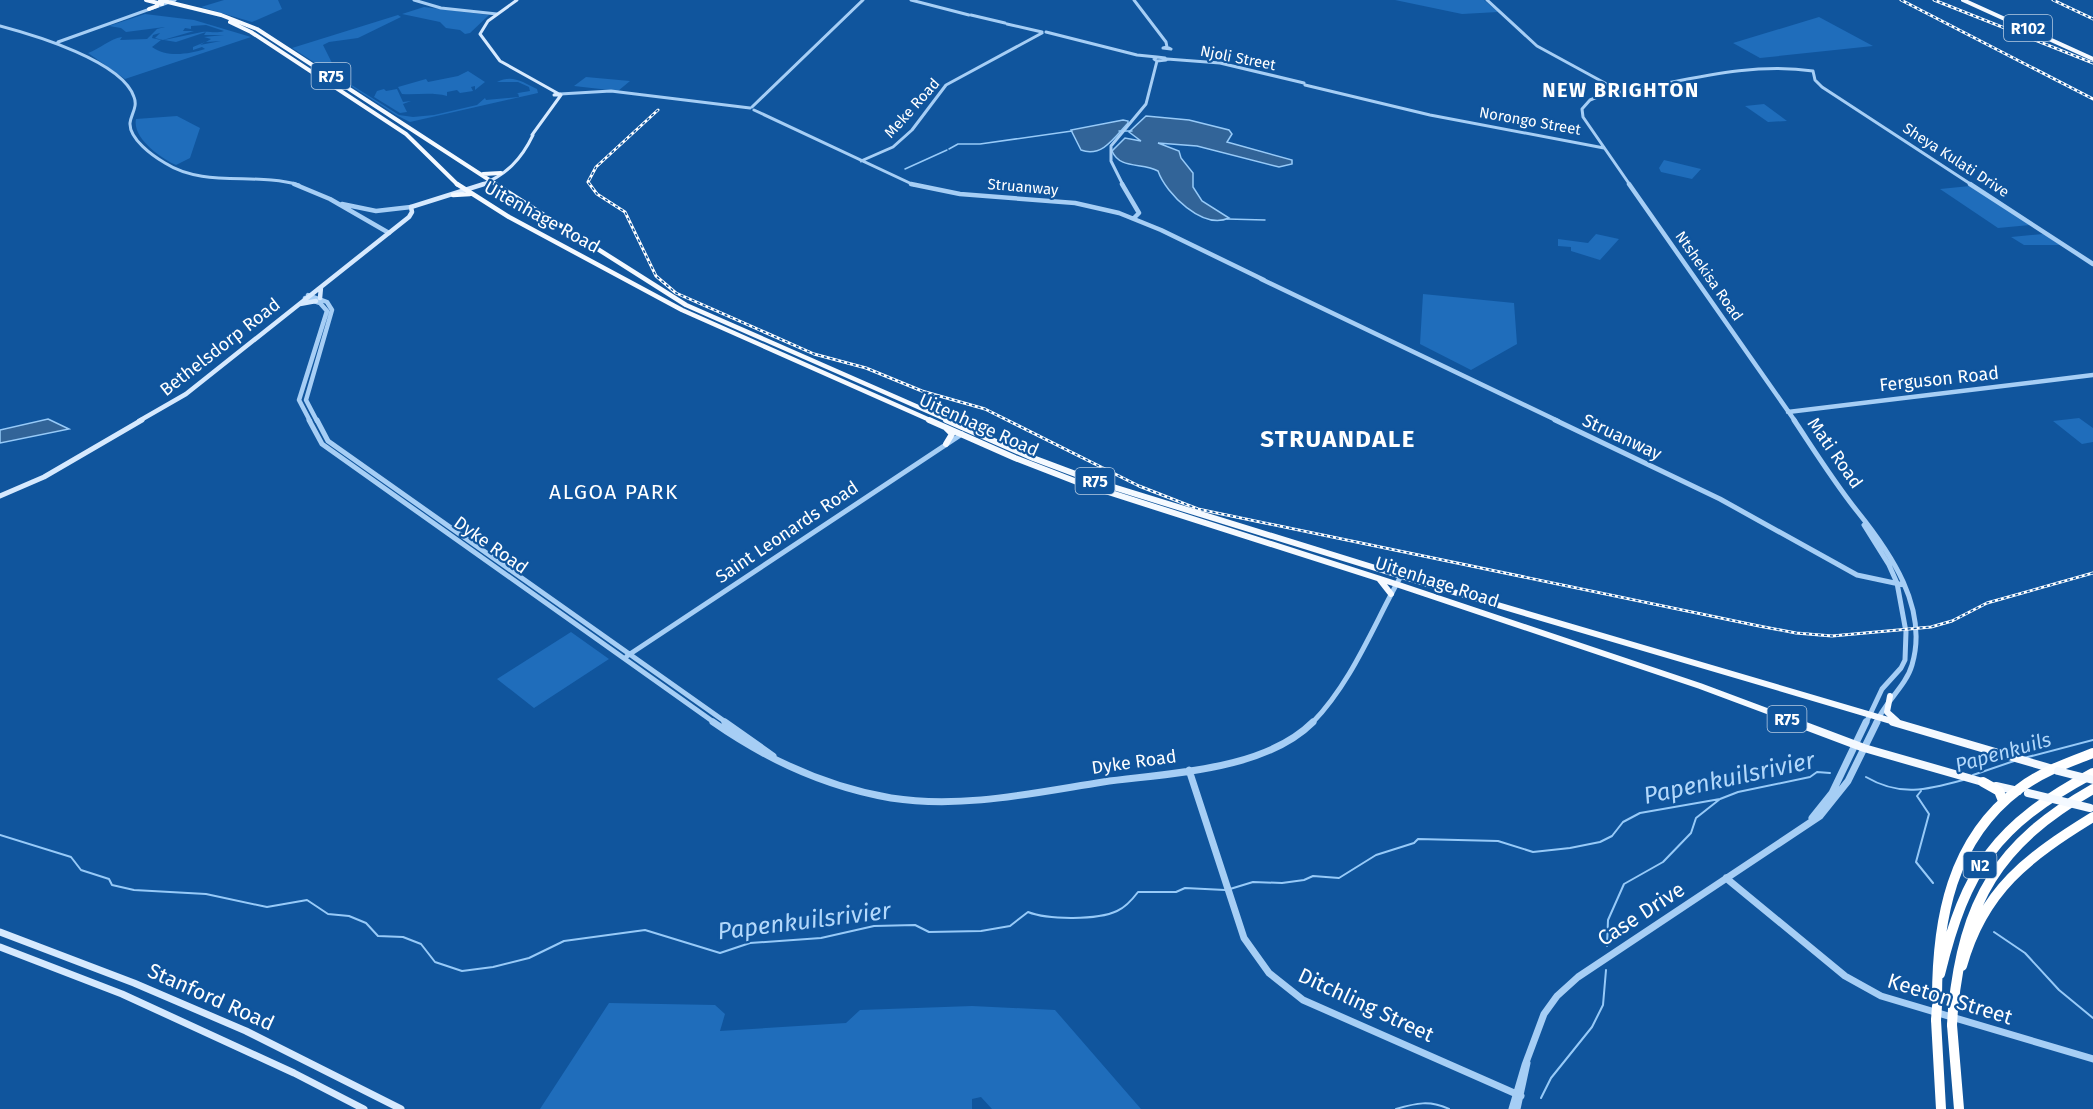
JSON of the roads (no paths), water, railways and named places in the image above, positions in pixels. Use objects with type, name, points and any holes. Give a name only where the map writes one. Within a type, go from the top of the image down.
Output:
[{"type":"highway","points":[[1937,1002],[1937,948],[1949,893],[1964,852],[1976,832],[2003,801],[2015,791],[2028,788],[2054,770],[2093,753]]},
{"type":"highway","name":"N2","points":[[1941,1109],[1936,1020],[1939,975],[1950,930],[1966,888],[2001,836],[2045,799],[2093,773]]},
{"type":"highway","points":[[1980,782],[1999,791],[2003,801]]},
{"type":"highway","points":[[2028,788],[2039,796]]},
{"type":"highway","name":"N2","points":[[1955,1011],[1964,937],[1980,896],[1990,878],[2014,846],[2043,819],[2093,789]]},
{"type":"highway","points":[[1959,1109],[1955,1011],[1963,963],[1975,928],[1990,900],[2030,860],[2092,811]]},
{"type":"main road","name":"Uitenhage Road","points":[[146,0],[216,17],[251,32],[406,134],[458,185],[471,194],[665,302],[945,427],[1068,479],[1396,584],[1709,689],[1864,748]]},
{"type":"main road","points":[[411,207],[453,194],[509,170],[557,103],[559,95],[503,63],[495,56],[480,32],[488,21],[517,0]]},
{"type":"main road","name":"R102","points":[[1963,0],[2093,59]]},
{"type":"main road","name":"Uitenhage Road","points":[[160,2],[174,1],[257,29],[686,305],[1054,466],[1097,482],[1401,576],[1878,718]]},
{"type":"main road","points":[[149,9],[160,2]]},
{"type":"main road","points":[[480,174],[500,175]]},
{"type":"main road","points":[[496,184],[495,180],[500,175]]},
{"type":"main road","points":[[453,194],[458,185]]},
{"type":"main road","points":[[453,194],[471,194]]},
{"type":"main road","name":"Bethelsdorp Road","points":[[0,496],[44,477],[186,394],[411,215],[411,207]]},
{"type":"main road","points":[[293,307],[318,300],[319,290],[323,284]]},
{"type":"main road","points":[[945,427],[952,434],[946,444]]},
{"type":"main road","points":[[1376,578],[1386,586],[1390,594]]},
{"type":"main road","points":[[1890,696],[1887,706],[1890,716],[1913,728]]},
{"type":"main road","name":"R75","points":[[1878,718],[2093,780]]},
{"type":"main road","name":"R75","points":[[1864,748],[2015,791]]},
{"type":"main road","points":[[2039,796],[2092,811]]},
{"type":"main road","name":"Stanford Road","points":[[0,932],[134,983],[246,1031],[401,1109]]},
{"type":"main road","name":"Stanford Road","points":[[0,947],[122,994],[294,1073],[364,1109]]},
{"type":"street","points":[[414,0],[441,8],[497,14]]},
{"type":"street","points":[[754,108],[862,0]]},
{"type":"street","name":"Njoli Street","points":[[911,0],[972,14]]},
{"type":"street","name":"Njoli Street","points":[[916,0],[1160,60],[1220,64],[1450,118]]},
{"type":"street","points":[[1134,0],[1167,42],[1167,49],[1160,60],[1146,104],[1111,146],[1108,154],[1139,213],[1134,218]]},
{"type":"street","points":[[1487,0],[1537,46],[1615,88],[1625,90]]},
{"type":"street","points":[[58,42],[149,9]]},
{"type":"street","points":[[0,26],[75,49],[112,73],[130,89],[136,101],[130,123],[131,132],[164,164],[198,174],[292,183],[307,188],[389,233]]},
{"type":"street","name":"Meke Road","points":[[861,161],[892,148],[911,131],[946,85],[1044,32]]},
{"type":"street","name":"Sheya Kulati Drive","points":[[1625,90],[1730,70],[1783,67],[1813,71],[1815,80],[1822,87],[2093,264]]},
{"type":"street","points":[[1609,154],[1581,112],[1585,104],[1615,88]]},
{"type":"street","points":[[1598,97],[1625,90]]},
{"type":"street","name":"Struanway","points":[[559,95],[611,91],[754,108],[908,183],[942,192],[1081,203],[1134,218],[1720,498],[1857,575],[1904,585]]},
{"type":"street","points":[[1395,106],[1450,118]]},
{"type":"street","name":"Norongo Street","points":[[1450,118],[1603,145]]},
{"type":"street","name":"Norongo Street","points":[[1450,118],[1603,145]]},
{"type":"street","name":"Ntshekisa Road","points":[[1609,154],[1788,412]]},
{"type":"street","points":[[332,201],[376,211],[411,207]]},
{"type":"street","points":[[307,297],[318,300]]},
{"type":"street","name":"Dyke Road","points":[[318,300],[325,306],[327,314],[308,366],[300,402],[322,444],[626,657],[784,764],[821,781],[851,790],[896,799],[937,802],[992,799],[1189,770],[1264,752],[1296,735],[1314,721],[1333,699],[1401,576]]},
{"type":"street","name":"Ferguson Road","points":[[1788,412],[2093,375]]},
{"type":"street","name":"Mati Road","points":[[1788,412],[1886,549],[1904,585],[1912,615],[1915,654],[1909,671],[1890,696],[1864,748]]},
{"type":"street","name":"Saint Leonards Road","points":[[626,657],[969,430]]},
{"type":"street","name":"Mati Road","points":[[1855,745],[1882,689],[1901,668],[1905,660],[1906,632],[1897,584],[1889,565],[1857,511]]},
{"type":"street","name":"Case Drive","points":[[1807,824],[1832,793],[1855,745]]},
{"type":"street","name":"Case Drive","points":[[1517,1109],[1518,1095],[1534,1033],[1542,1015],[1554,998],[1568,985],[1820,816],[1840,793],[1864,748]]},
{"type":"street","name":"Ditchling Street","points":[[1189,770],[1244,938],[1257,960],[1272,977],[1293,994],[1518,1095]]},
{"type":"street","name":"Keeton Street","points":[[1726,878],[1829,963],[1871,991],[1904,1005],[2093,1059]]},
{"type":"street","name":"Case Drive","points":[[1512,1109],[1518,1095]]},
{"type":"waterway","points":[[949,149],[958,144],[980,144],[1072,131]]},
{"type":"waterway","points":[[1119,131],[1132,131]]},
{"type":"waterway","points":[[905,169],[947,150]]},
{"type":"waterway","points":[[1227,219],[1265,220]]},
{"type":"waterway","name":"Papenkuils","points":[[2024,758],[2093,740]]},
{"type":"waterway","name":"Papenkuils","points":[[1973,775],[2014,761]]},
{"type":"waterway","name":"Papenkuilsrivier","points":[[1720,799],[1738,792],[1810,777],[1817,772],[1830,773]]},
{"type":"waterway","points":[[1866,777],[1890,787],[1914,790],[1963,780]]},
{"type":"waterway","points":[[1921,791],[1917,796],[1929,814],[1916,862],[1933,883]]},
{"type":"waterway","name":"Papenkuilsrivier","points":[[1230,889],[1253,882],[1282,883],[1304,880],[1313,876],[1339,878],[1376,855],[1414,843],[1418,839],[1498,841],[1533,852],[1570,848],[1600,842],[1612,836],[1623,822],[1640,813],[1720,799]]},
{"type":"waterway","points":[[1607,946],[1608,920],[1624,884],[1663,862],[1691,833],[1696,818],[1720,799]]},
{"type":"waterway","name":"Papenkuilsrivier","points":[[0,835],[71,857],[81,870],[109,879],[112,885],[134,890],[206,894],[267,907],[307,900],[328,914],[349,916],[366,923],[378,936],[403,937],[421,944],[435,962],[462,971],[493,967],[529,958],[564,941],[645,930],[720,953],[750,943],[821,938],[874,926],[915,925],[929,932],[981,931],[1010,926],[1028,912],[1060,918],[1109,914],[1123,907],[1138,892],[1176,892],[1185,888],[1225,890]]},
{"type":"waterway","points":[[1994,932],[2025,953],[2059,990],[2093,1018]]},
{"type":"waterway","points":[[1541,1098],[1551,1078],[1592,1027],[1603,1005],[1606,970]]},
{"type":"waterway","points":[[1396,1109],[1423,1103],[1436,1104],[1449,1109]]},
{"type":"railway","points":[[1901,0],[2093,99]]},
{"type":"railway","points":[[1934,0],[2093,63]]},
{"type":"railway","points":[[2053,0],[2093,19]]},
{"type":"railway","points":[[658,110],[596,167],[588,182],[597,194],[625,212],[656,276],[676,293],[814,354],[866,368],[922,391],[985,409],[1139,486],[1198,509],[1759,626],[1796,633],[1832,636],[1931,627],[1952,621],[1987,603],[2093,573]]},
{"type":"district","name":"NEW BRIGHTON","points":[[1621,90]]},
{"type":"district","name":"STRUANDALE","points":[[1338,439]]},
{"type":"district","name":"ALGOA PARK","points":[[614,492]]}]
